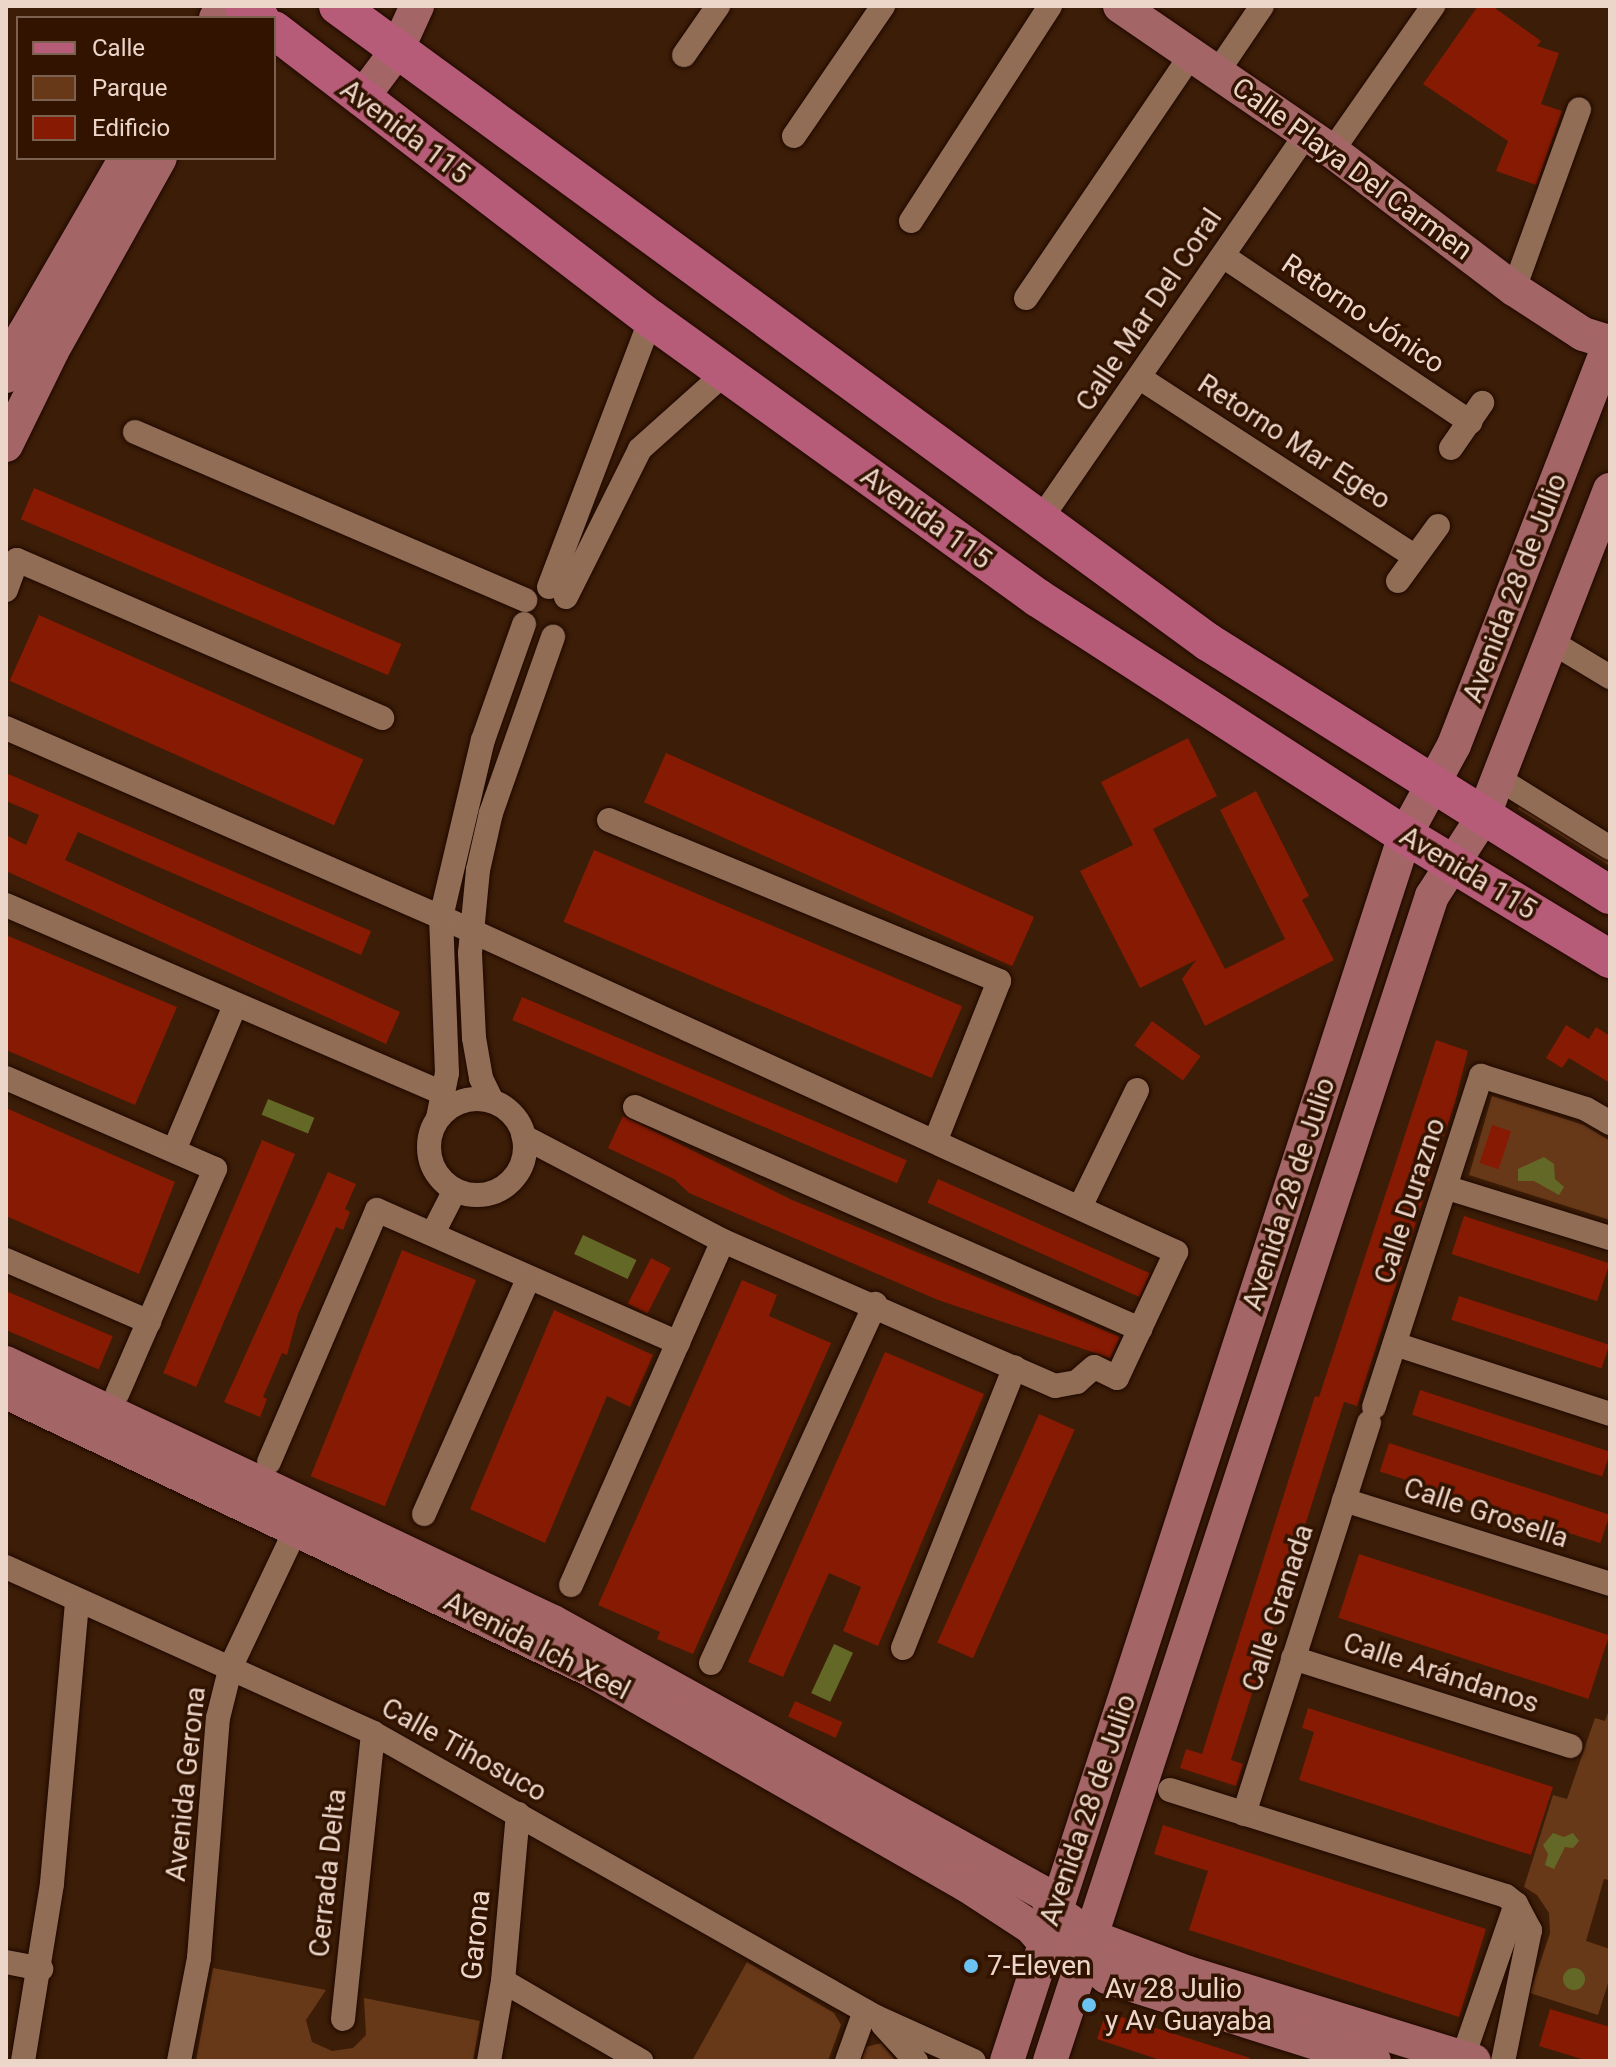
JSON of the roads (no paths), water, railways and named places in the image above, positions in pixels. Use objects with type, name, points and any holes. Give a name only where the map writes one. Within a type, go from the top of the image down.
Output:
[{"type":"main road","name":"Avenida 115","points":[[338,6],[396,52],[1208,642],[1610,895]]},
{"type":"main road","name":"Avenida 115","points":[[276,32],[651,319],[1038,598],[1405,835],[1610,959]]},
{"type":"street","points":[[361,99],[396,52],[417,6]]},
{"type":"street","points":[[684,55],[718,6]]},
{"type":"street","points":[[794,136],[883,6]]},
{"type":"street","points":[[911,221],[1050,6]]},
{"type":"street","name":"Calle Playa Del Carmen","points":[[1120,6],[1320,142],[1514,289],[1603,348]]},
{"type":"street","points":[[1026,298],[1205,62],[1262,6]]},
{"type":"street","name":"Calle Mar Del Coral","points":[[1040,520],[1223,256],[1433,6]]},
{"type":"street","points":[[1514,289],[1579,109]]},
{"type":"street","points":[[6,376],[24,334],[125,160]]},
{"type":"street","points":[[6,445],[52,351],[159,160]]},
{"type":"street","name":"Retorno Jónico","points":[[1223,256],[1476,412],[1451,448]]},
{"type":"street","points":[[558,592],[535,590],[524,612],[483,740],[441,917],[447,1073],[438,1118],[431,1131],[430,1161],[437,1175],[455,1190],[479,1196],[510,1183],[525,1154],[524,1137],[512,1115],[492,1101],[481,1078],[474,1038],[471,934],[491,813],[553,637],[571,620],[558,592],[651,319]]},
{"type":"street","name":"Avenida 28 de Julio","points":[[1007,2061],[1047,1915],[1405,835],[1454,745],[1603,348]]},
{"type":"street","points":[[558,592],[625,470],[640,449],[725,373]]},
{"type":"street","name":"Retorno Mar Egeo","points":[[1140,378],[1414,556]]},
{"type":"street","points":[[135,432],[524,612],[536,636],[553,637]]},
{"type":"street","name":"Avenida 28 de Julio","points":[[1050,2061],[1432,896],[1483,817],[1610,490]]},
{"type":"street","points":[[1398,581],[1438,526]]},
{"type":"street","points":[[6,590],[17,560],[382,718]]},
{"type":"street","points":[[1550,641],[1610,677]]},
{"type":"street","points":[[6,728],[441,917],[471,934],[936,1139],[1176,1252],[1117,1378],[1094,1367],[1077,1382],[1055,1386],[875,1304],[723,1241],[524,1137]]},
{"type":"street","points":[[1496,777],[1610,848]]},
{"type":"street","points":[[609,820],[999,981],[936,1139]]},
{"type":"street","points":[[6,905],[443,1093]]},
{"type":"street","points":[[175,1148],[235,1005]]},
{"type":"street","name":"Calle Durazno","points":[[1372,1415],[1448,1188],[1481,1076],[1586,1109],[1610,1123]]},
{"type":"street","points":[[6,1078],[175,1148],[215,1169],[117,1394]]},
{"type":"street","points":[[1080,1207],[1137,1090]]},
{"type":"street","points":[[438,1118],[462,1101],[492,1101]]},
{"type":"street","points":[[635,1107],[1140,1329]]},
{"type":"street","points":[[1448,1188],[1610,1238]]},
{"type":"street","points":[[433,1233],[455,1190]]},
{"type":"street","points":[[269,1462],[377,1210],[678,1343]]},
{"type":"street","points":[[571,1585],[723,1241]]},
{"type":"street","points":[[6,1260],[149,1322]]},
{"type":"street","points":[[424,1514],[528,1279]]},
{"type":"street","points":[[711,1663],[875,1304]]},
{"type":"street","points":[[1395,1344],[1610,1414]]},
{"type":"street","points":[[6,1363],[553,1622],[1047,1915],[1088,1948],[1107,1977],[1185,1986],[1470,2049],[1504,2049],[1524,1977],[1530,1930],[1516,1904],[1506,1896],[1170,1790]]},
{"type":"street","points":[[903,1648],[1015,1367]]},
{"type":"street","name":"Avenida Ich Xeel","points":[[6,1392],[297,1527],[591,1670],[965,1884],[1031,1927],[1047,1915]]},
{"type":"street","name":"Calle Granada","points":[[1244,1814],[1372,1415]]},
{"type":"street","name":"Calle Grosella","points":[[1344,1500],[1610,1584]]},
{"type":"street","name":"Avenida Gerona","points":[[179,2061],[199,1958],[218,1718],[231,1666],[297,1527]]},
{"type":"street","name":"Calle Tihosuco","points":[[6,1567],[77,1601],[231,1666],[373,1733],[871,2014],[974,2061]]},
{"type":"street","points":[[23,2061],[41,1969],[77,1601]]},
{"type":"street","name":"Calle Arándanos","points":[[1293,1658],[1570,1746]]},
{"type":"street","name":"Cerrada Delta","points":[[343,2019],[373,1733]]},
{"type":"street","name":"Garona","points":[[489,2061],[503,1981],[518,1814]]},
{"type":"street","points":[[1470,2049],[1516,1904]]},
{"type":"street","points":[[6,1962],[41,1969]]},
{"type":"street","points":[[503,1981],[641,2061]]},
{"type":"street","points":[[1185,1986],[1374,2061]]},
{"type":"street","points":[[847,2061],[871,2014]]},
{"type":"street","name":"Calle Tihosuco","points":[[871,2014],[916,2061]]},
{"type":"place","name":"7-Eleven","points":[[971,1966]]},
{"type":"place","name":"Av 28 Julio y Av Guayaba","points":[[1089,2005]]}]
